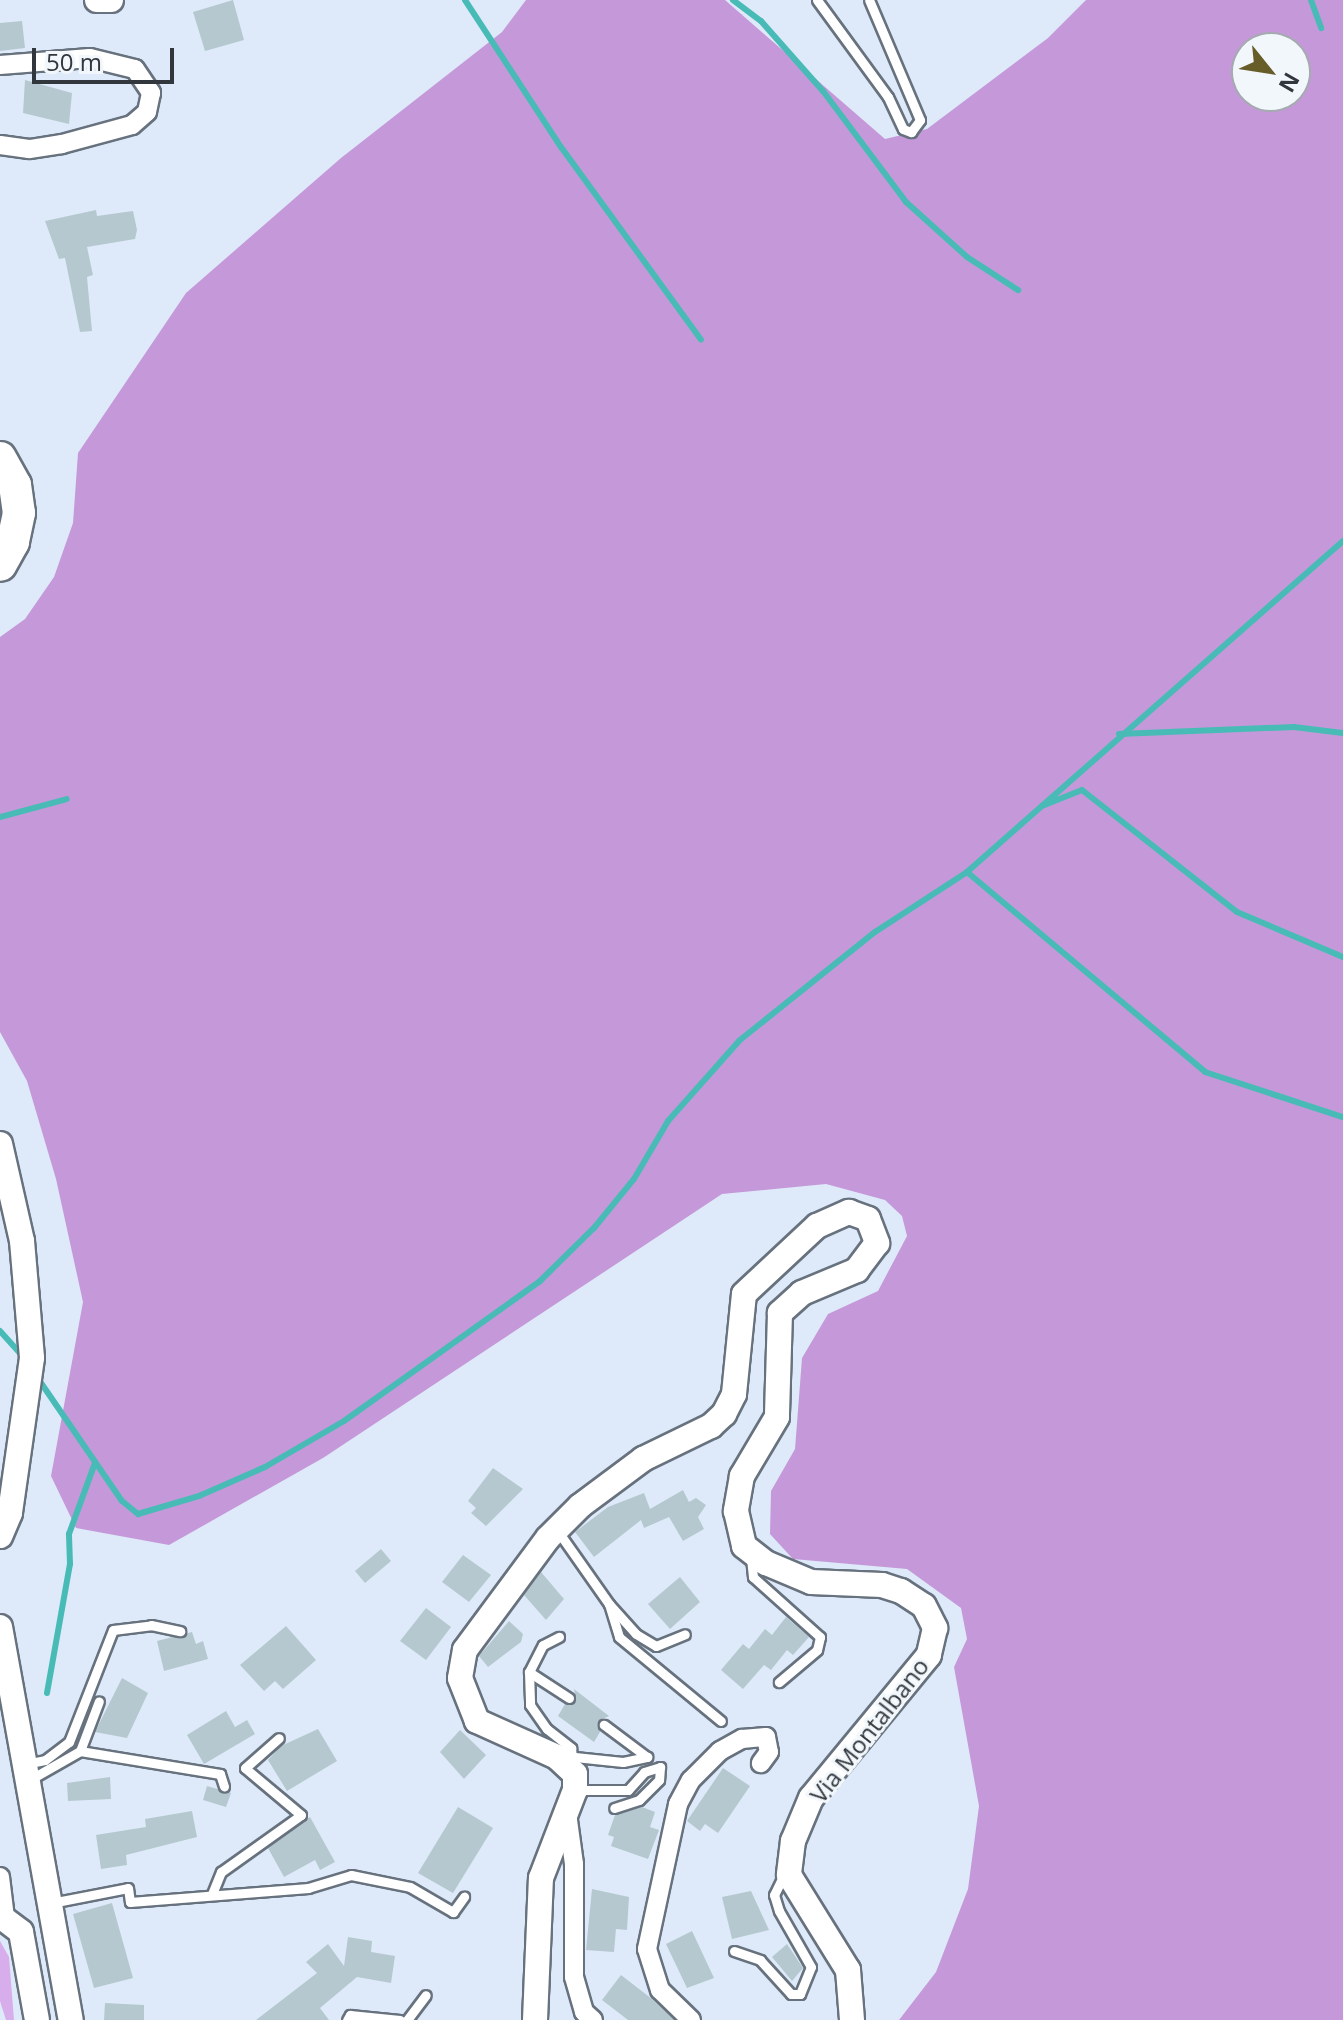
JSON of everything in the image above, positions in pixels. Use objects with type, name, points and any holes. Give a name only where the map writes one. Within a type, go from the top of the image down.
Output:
[{"type":"highway","points":[[0,458],[15,485],[19,513],[13,542],[0,565]]},
{"type":"street","points":[[97,0],[111,0]]},
{"type":"street","points":[[0,65],[90,58],[135,69],[151,93],[147,112],[132,125],[62,144],[29,149],[0,145]]},
{"type":"street","points":[[0,1144],[22,1241],[32,1358],[10,1513],[0,1536]]},
{"type":"street","points":[[593,2020],[584,2012],[574,1977],[572,1783],[557,1757],[477,1721],[460,1678],[471,1638],[557,1530],[643,1459],[711,1426],[724,1414],[734,1394],[740,1305],[749,1286],[829,1218],[856,1213],[868,1219],[878,1236],[870,1258],[843,1278],[802,1293],[780,1313],[777,1417],[737,1491],[736,1526],[751,1554]]},
{"type":"street","name":"Via Montalbano","points":[[751,1554],[811,1582],[882,1585],[901,1591],[924,1606],[935,1628],[929,1655],[811,1798],[789,1862]]},
{"type":"street","points":[[0,1627],[71,2020]]},
{"type":"street","points":[[691,2020],[660,1990],[647,1949],[678,1804],[691,1780],[720,1751],[742,1739],[766,1737],[769,1752],[761,1763]]},
{"type":"street","points":[[535,2020],[541,1878],[572,1783]]},
{"type":"street","points":[[789,1862],[794,1889],[848,1970],[851,2018]]},
{"type":"street","points":[[0,1877],[3,1917],[21,1932],[37,2020]]},
{"type":"lane","points":[[817,0],[888,97],[903,129],[911,132],[920,120],[869,0]]},
{"type":"lane","points":[[557,1530],[609,1604],[636,1634],[656,1646],[685,1634]]},
{"type":"lane","points":[[751,1554],[753,1577],[820,1637],[817,1650],[779,1682]]},
{"type":"lane","points":[[609,1604],[619,1637],[721,1721]]},
{"type":"lane","points":[[26,1772],[69,1742],[113,1630],[151,1625],[180,1631]]},
{"type":"lane","points":[[559,1637],[543,1645],[529,1672],[530,1705],[572,1783]]},
{"type":"lane","points":[[529,1672],[569,1698]]},
{"type":"lane","points":[[80,1751],[99,1701]]},
{"type":"lane","points":[[572,1783],[623,1762],[647,1757],[604,1725]]},
{"type":"lane","points":[[212,1894],[221,1872],[301,1815],[245,1768],[279,1738]]},
{"type":"lane","points":[[26,1772],[80,1751],[220,1774],[224,1786]]},
{"type":"lane","points":[[572,1783],[628,1790],[644,1772],[660,1767],[659,1780],[639,1800],[614,1808]]},
{"type":"lane","points":[[734,1951],[760,1960],[791,1994],[800,1994],[811,1967],[791,1939],[774,1895],[789,1862]]},
{"type":"lane","points":[[51,1903],[128,1888],[130,1902],[308,1888],[351,1875],[410,1887],[453,1912],[464,1897]]},
{"type":"lane","points":[[407,2020],[426,1995]]},
{"type":"lane","points":[[347,2020],[350,2015],[400,2020]]},
{"type":"shaded area","points":[[526,0],[725,0],[885,139],[927,129],[1048,38],[1086,0],[1343,0],[1343,2020],[899,2020],[936,1972],[968,1889],[979,1806],[954,1667],[967,1639],[961,1608],[907,1569],[793,1559],[770,1534],[771,1491],[795,1449],[802,1358],[828,1314],[878,1291],[907,1236],[902,1216],[885,1200],[826,1184],[722,1194],[323,1458],[169,1545],[76,1528],[51,1476],[83,1302],[56,1179],[27,1081],[0,1032],[0,637],[25,619],[54,577],[73,523],[78,453],[186,293],[341,158],[502,32]]},
{"type":"shaded area","points":[[0,1941],[9,1957],[14,2020],[6,2020],[0,2001]]},
{"type":"building","points":[[233,0],[244,40],[205,51],[193,12]]},
{"type":"building","points":[[22,21],[25,48],[0,51],[0,23]]},
{"type":"building","points":[[25,80],[72,93],[69,124],[23,113]]},
{"type":"building","points":[[96,210],[97,216],[133,211],[137,230],[135,239],[87,247],[93,275],[87,277],[92,331],[80,332],[65,258],[59,259],[45,221]]},
{"type":"building","points":[[493,1468],[523,1489],[486,1526],[471,1513],[476,1508],[468,1501]]},
{"type":"building","points":[[683,1490],[689,1502],[696,1498],[706,1505],[698,1517],[704,1529],[683,1541],[669,1517],[644,1528],[641,1520],[594,1557],[575,1532],[608,1507],[644,1493],[650,1509]]},
{"type":"building","points":[[381,1549],[391,1561],[365,1583],[355,1571]]},
{"type":"building","points":[[463,1555],[491,1575],[469,1602],[442,1582]]},
{"type":"building","points":[[541,1572],[564,1599],[546,1620],[524,1595]]},
{"type":"building","points":[[680,1577],[700,1602],[670,1629],[648,1604]]},
{"type":"building","points":[[426,1608],[451,1627],[426,1660],[400,1641]]},
{"type":"building","points":[[786,1617],[809,1637],[793,1655],[787,1650],[771,1670],[764,1665],[743,1689],[721,1670],[743,1644],[749,1649],[765,1629],[772,1635]]},
{"type":"building","points":[[509,1621],[523,1634],[521,1642],[488,1667],[479,1656]]},
{"type":"building","points":[[286,1626],[316,1660],[283,1689],[275,1681],[264,1691],[240,1665]]},
{"type":"building","points":[[192,1632],[196,1644],[203,1641],[208,1659],[164,1671],[157,1641]]},
{"type":"building","points":[[122,1678],[148,1693],[127,1738],[95,1732]]},
{"type":"building","points":[[574,1689],[609,1716],[598,1721],[600,1732],[594,1742],[558,1716],[565,1704],[576,1701]]},
{"type":"building","points":[[226,1711],[235,1727],[247,1720],[255,1734],[204,1764],[187,1735]]},
{"type":"building","points":[[318,1729],[337,1761],[287,1791],[268,1760],[281,1746]]},
{"type":"building","points":[[460,1730],[486,1755],[464,1779],[440,1752]]},
{"type":"building","points":[[723,1768],[750,1786],[718,1833],[705,1824],[700,1831],[687,1821]]},
{"type":"building","points":[[110,1777],[111,1799],[68,1801],[67,1783]]},
{"type":"building","points":[[207,1786],[231,1793],[226,1807],[203,1800]]},
{"type":"building","points":[[458,1807],[493,1828],[453,1893],[418,1873]]},
{"type":"building","points":[[642,1807],[655,1812],[650,1827],[659,1830],[648,1859],[611,1846],[614,1837],[608,1835],[615,1815]]},
{"type":"building","points":[[192,1811],[197,1837],[126,1855],[127,1865],[101,1869],[96,1835],[146,1827],[145,1819]]},
{"type":"building","points":[[310,1817],[335,1862],[320,1870],[315,1860],[284,1877],[268,1848]]},
{"type":"building","points":[[592,1889],[629,1897],[627,1930],[616,1929],[614,1952],[586,1950]]},
{"type":"building","points":[[751,1891],[769,1930],[732,1939],[722,1897]]},
{"type":"building","points":[[112,1903],[133,1978],[94,1988],[73,1914]]},
{"type":"building","points":[[692,1931],[714,1978],[687,1988],[666,1944]]},
{"type":"building","points":[[348,1937],[372,1941],[371,1952],[395,1956],[391,1983],[357,1977],[320,2008],[329,2020],[256,2020],[317,1973],[306,1962],[328,1944],[344,1966]]},
{"type":"building","points":[[787,1944],[803,1968],[792,1981],[772,1957]]},
{"type":"building","points":[[621,1975],[674,2020],[628,2020],[602,2000]]},
{"type":"building","points":[[105,2003],[144,2005],[144,2020],[104,2020]]},
{"type":"waterway","points":[[465,0],[561,147],[701,340]]},
{"type":"waterway","points":[[733,0],[761,21],[823,91],[906,202],[967,257],[1018,290]]},
{"type":"waterway","points":[[1311,0],[1321,28]]},
{"type":"waterway","points":[[37,1377],[122,1501],[138,1514],[199,1496],[265,1467],[344,1421],[540,1281],[594,1228],[634,1179],[668,1121],[740,1040],[875,932],[967,872],[1343,541]]},
{"type":"waterway","points":[[1119,734],[1294,727],[1343,733]]},
{"type":"waterway","points":[[1042,806],[1082,790],[1237,912],[1343,957]]},
{"type":"waterway","points":[[0,817],[67,799]]},
{"type":"waterway","points":[[967,872],[1205,1072],[1343,1117]]},
{"type":"waterway","points":[[0,1331],[24,1358]]},
{"type":"waterway","points":[[47,1693],[70,1564],[69,1534],[95,1463]]}]
